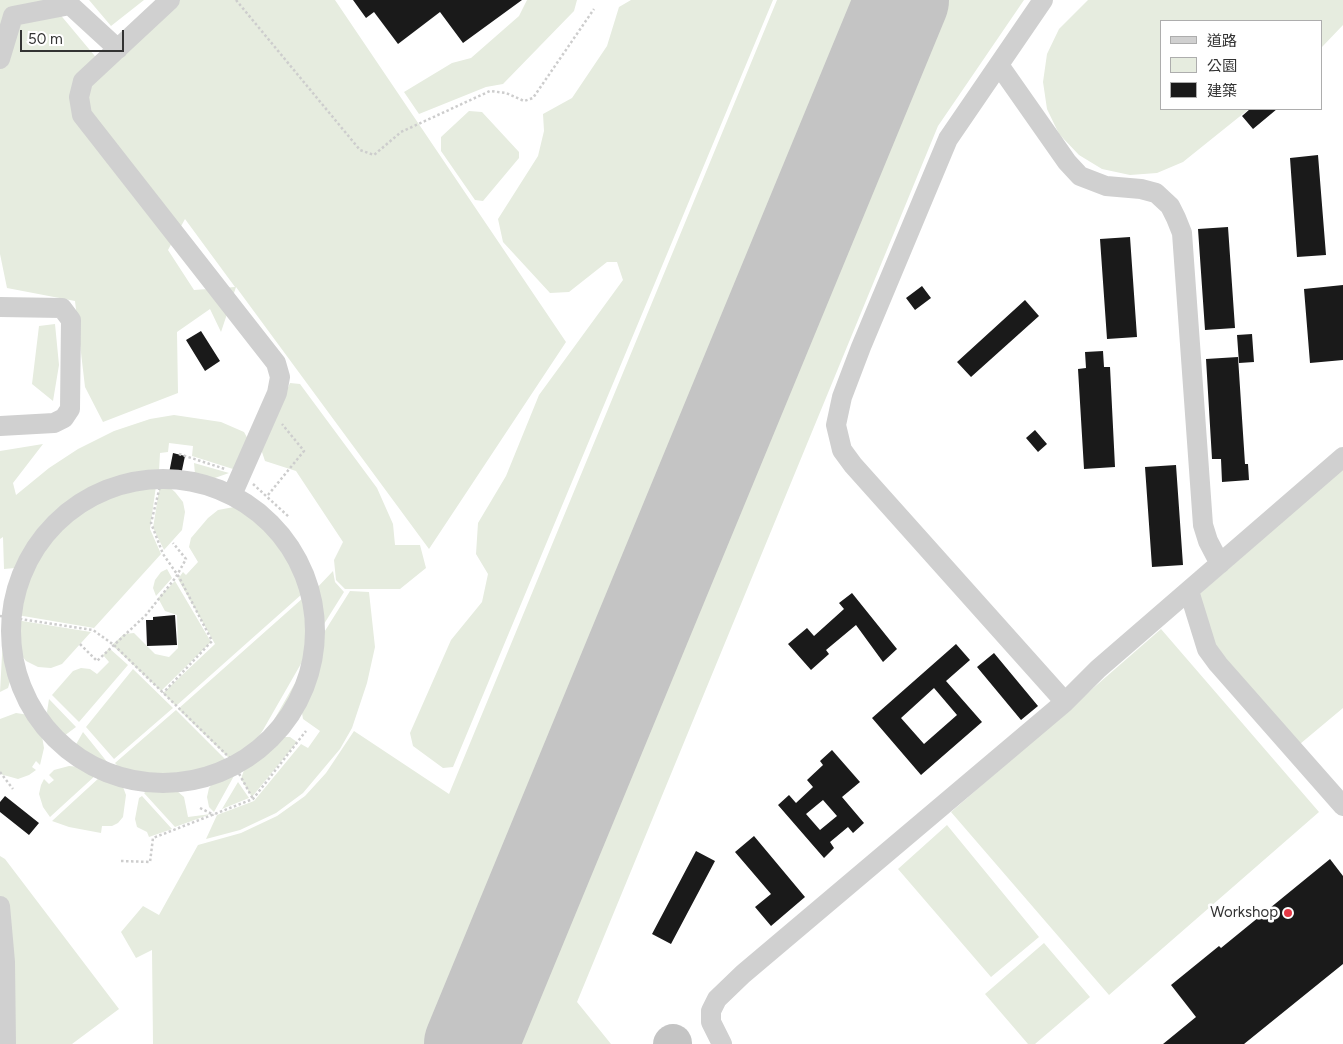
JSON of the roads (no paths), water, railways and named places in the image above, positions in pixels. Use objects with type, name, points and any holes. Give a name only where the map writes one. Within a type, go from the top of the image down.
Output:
[{"type":"lane","points":[[170,0],[83,81],[79,97],[82,114],[276,363],[280,377],[270,409],[232,495]]},
{"type":"lane","points":[[1043,0],[948,139],[842,397],[836,425],[837,437],[842,450],[853,465],[1065,702]]},
{"type":"lane","points":[[0,59],[13,16],[70,5],[118,49]]},
{"type":"lane","points":[[999,65],[1067,162],[1080,176],[1106,186],[1126,187],[1156,193],[1170,206],[1176,218],[1182,233],[1203,525],[1208,541],[1220,564]]},
{"type":"lane","points":[[0,307],[62,308],[71,320],[71,330],[70,409],[64,418],[54,423],[0,426]]},
{"type":"lane","points":[[703,1044],[711,1022],[711,1011],[717,999],[743,974],[1065,702],[1098,669],[1343,457]]},
{"type":"lane","points":[[162,478],[198,483],[232,495],[262,516],[281,536],[296,559],[310,594],[314,630],[308,675],[288,717],[264,745],[234,766],[200,779],[164,784],[145,783],[110,774],[77,758],[50,733],[26,698],[14,660],[6,616],[28,561],[42,538],[61,518],[91,496],[108,488],[162,478]]},
{"type":"lane","points":[[1189,591],[1207,649],[1218,664],[1343,806]]},
{"type":"lane","points":[[0,906],[5,962],[6,1044]]},
{"type":"lane","points":[[711,1022],[722,1044]]},
{"type":"place","name":"Workshop","points":[[1288,913]]}]
